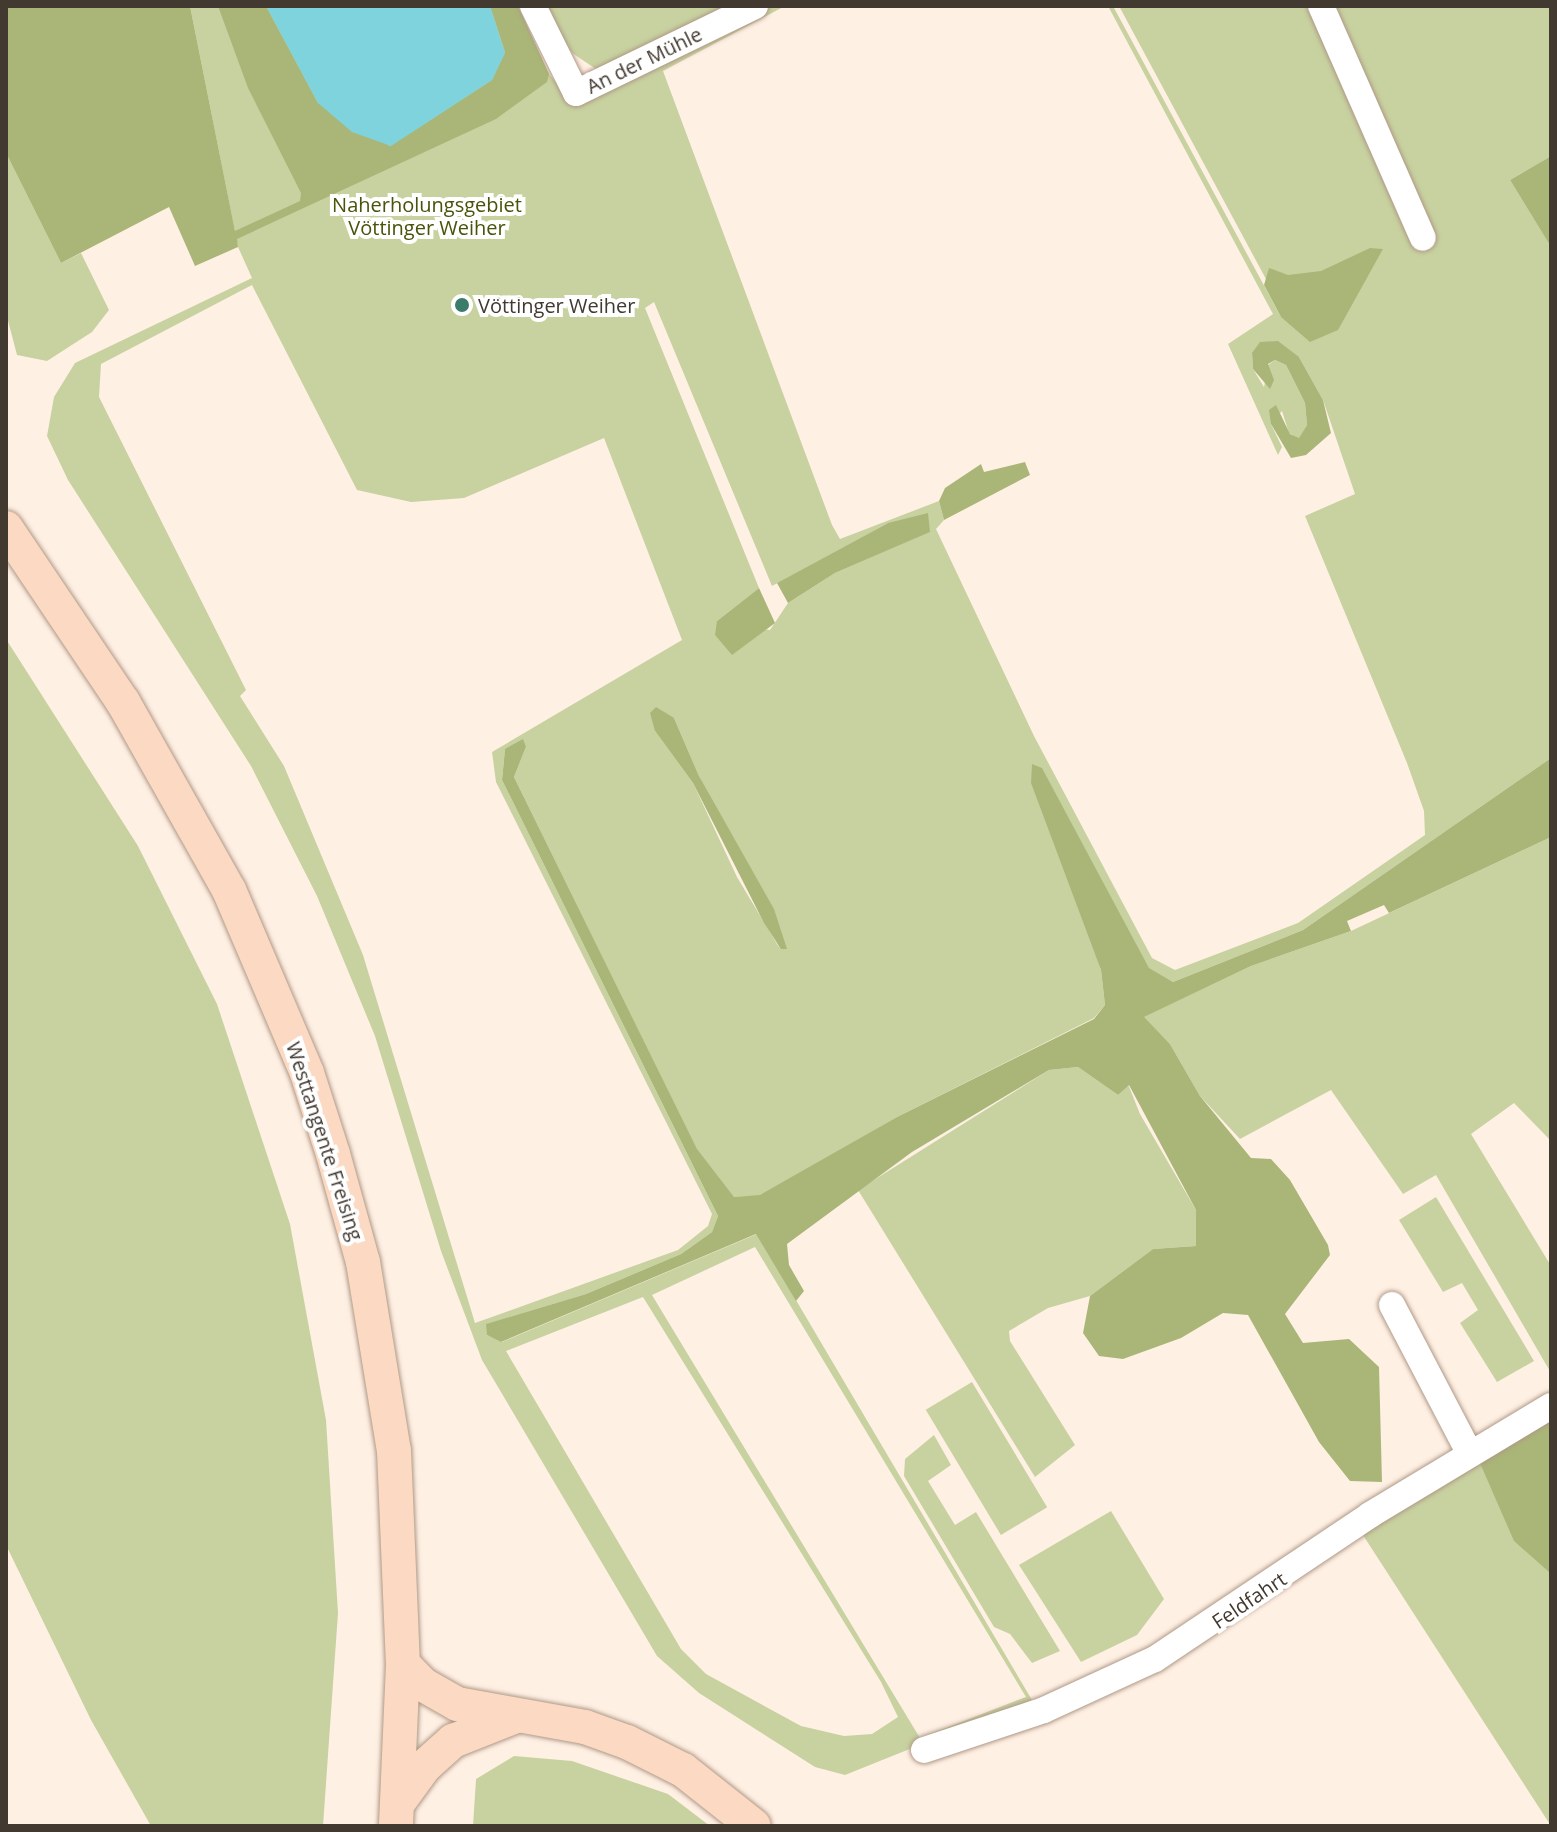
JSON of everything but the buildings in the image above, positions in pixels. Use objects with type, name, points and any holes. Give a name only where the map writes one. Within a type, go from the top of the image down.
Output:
[{"type":"main road","name":"Westtangente Freising","points":[[6,528],[177,791],[229,890],[307,1073],[363,1262],[380,1352],[400,1535],[403,1664],[397,1815]]},
{"type":"main road","points":[[403,1664],[422,1684],[457,1704],[585,1727],[627,1742],[683,1770],[754,1826]]},
{"type":"main road","points":[[397,1815],[425,1766],[453,1741],[517,1716]]},
{"type":"street","name":"An der Mühle","points":[[533,6],[576,93],[755,6]]},
{"type":"street","points":[[1321,6],[1423,238]]},
{"type":"street","points":[[1392,1305],[1469,1452]]},
{"type":"street","name":"Feldfahrt","points":[[924,1750],[1044,1710],[1155,1659],[1469,1452],[1551,1406]]},
{"type":"green space","points":[[6,6],[190,6],[235,231],[300,201],[301,193],[248,88],[218,6],[266,6],[318,103],[390,146],[492,80],[505,52],[490,6],[518,6],[549,74],[547,82],[496,119],[237,239],[238,247],[195,266],[169,207],[61,263],[6,153]]},
{"type":"green space","name":"Naherholungsgebiet Vöttinger Weiher","points":[[190,6],[518,6],[549,74],[565,93],[600,91],[773,6],[785,6],[663,71],[832,525],[840,539],[939,501],[944,520],[936,529],[1034,736],[1152,958],[1175,970],[1298,923],[1425,835],[1424,811],[1305,516],[1355,494],[1323,400],[1299,357],[1252,353],[1253,369],[1264,387],[1268,365],[1275,360],[1286,365],[1305,403],[1307,425],[1299,439],[1289,433],[1282,411],[1271,424],[1282,447],[1278,455],[1228,344],[1273,314],[1108,6],[1113,6],[1281,317],[1366,276],[1382,250],[1284,292],[1267,281],[1119,6],[1551,6],[1551,156],[1510,180],[1551,247],[1551,758],[1303,930],[1173,982],[1149,969],[1042,769],[1101,970],[1105,1005],[1094,1018],[897,1117],[760,1196],[733,1197],[697,1150],[514,777],[526,747],[505,749],[502,780],[718,1216],[712,1232],[681,1254],[586,1294],[487,1324],[487,1335],[502,1342],[757,1234],[1032,1700],[845,1775],[815,1767],[699,1693],[657,1656],[482,1360],[441,1251],[375,1036],[317,896],[251,766],[68,480],[47,436],[54,397],[75,363],[252,278],[238,247]],"holes":[[[252,285],[357,490],[411,502],[464,498],[604,438],[682,640],[492,752],[496,782],[712,1214],[708,1226],[678,1250],[475,1323],[363,955],[284,766],[240,696],[246,690],[99,397],[101,364]],[[654,302],[772,586],[888,523],[929,532],[835,573],[788,603],[770,630],[717,621],[759,588],[645,308]],[[674,718],[780,949],[737,877],[693,783],[655,731]],[[755,1247],[1026,1697],[920,1738],[652,1295]],[[643,1297],[881,1682],[898,1717],[872,1734],[844,1736],[801,1726],[706,1674],[681,1649],[506,1351]]]},
{"type":"green space","points":[[543,6],[735,6],[599,71],[572,53]]},
{"type":"green space","points":[[6,153],[61,263],[81,253],[109,310],[92,332],[47,361],[17,355],[6,313]]},
{"type":"green space","points":[[1551,156],[1551,247],[1510,180]]},
{"type":"green space","points":[[1370,248],[1383,249],[1338,330],[1310,342],[1281,317],[1264,285],[1269,268],[1288,275],[1321,271]]},
{"type":"green space","points":[[1278,341],[1299,357],[1323,400],[1331,433],[1306,455],[1291,458],[1271,424],[1269,410],[1276,405],[1290,434],[1299,438],[1307,425],[1305,403],[1286,365],[1275,360],[1268,364],[1274,380],[1270,389],[1253,369],[1252,353],[1260,342]]},
{"type":"green space","points":[[1025,462],[1030,475],[944,520],[939,501],[945,488],[981,464],[984,472]]},
{"type":"green space","points":[[928,513],[930,532],[835,573],[788,603],[777,583],[888,523]]},
{"type":"green space","points":[[759,588],[775,623],[732,655],[715,635],[717,621]]},
{"type":"green space","points":[[6,639],[138,846],[217,1004],[290,1224],[326,1420],[338,1613],[323,1826],[151,1826],[91,1720],[6,1545]]},
{"type":"green space","points":[[656,707],[674,718],[699,776],[774,909],[787,949],[781,949],[764,923],[693,783],[655,731],[650,713]]},
{"type":"green space","points":[[523,739],[526,747],[514,777],[697,1149],[734,1197],[760,1195],[897,1117],[1094,1019],[1105,1005],[1101,970],[1031,783],[1032,764],[1042,768],[1149,968],[1173,982],[1303,930],[1551,758],[1551,837],[1389,913],[1384,905],[1347,921],[1351,931],[1251,966],[1144,1017],[1170,1044],[1200,1096],[1251,1158],[1271,1159],[1290,1180],[1328,1245],[1330,1255],[1285,1314],[1303,1343],[1349,1339],[1379,1367],[1382,1482],[1350,1481],[1319,1442],[1248,1315],[1223,1313],[1181,1338],[1123,1359],[1099,1356],[1083,1333],[1090,1296],[1153,1249],[1196,1246],[1196,1210],[1129,1085],[1118,1095],[1078,1067],[1049,1070],[912,1152],[787,1244],[789,1265],[804,1291],[796,1301],[756,1234],[501,1342],[487,1335],[486,1324],[586,1294],[681,1254],[712,1232],[718,1216],[502,780],[505,749]]},
{"type":"green space","points":[[1551,837],[1551,1141],[1514,1103],[1471,1134],[1551,1266],[1551,1373],[1436,1175],[1403,1194],[1331,1090],[1240,1139],[1200,1096],[1170,1044],[1143,1017],[1251,966],[1351,931]]},
{"type":"green space","points":[[1078,1067],[1118,1095],[1128,1084],[1140,1114],[1196,1210],[1196,1246],[1153,1249],[1090,1296],[1048,1308],[1009,1331],[1010,1341],[1075,1445],[1035,1477],[858,1190],[1049,1070]]},
{"type":"green space","points":[[1436,1197],[1534,1361],[1497,1382],[1460,1323],[1478,1310],[1462,1283],[1443,1292],[1399,1220]]},
{"type":"green space","points":[[972,1382],[1047,1507],[1001,1535],[926,1410]]},
{"type":"green space","points":[[1551,1414],[1549,1572],[1514,1541],[1476,1454]]},
{"type":"green space","points":[[934,1435],[951,1465],[928,1481],[955,1525],[976,1512],[1060,1651],[1032,1663],[1010,1634],[994,1627],[904,1476],[905,1459]]},
{"type":"green space","points":[[1476,1454],[1551,1572],[1551,1826],[1361,1532]]},
{"type":"green space","points":[[1111,1511],[1164,1599],[1137,1635],[1081,1662],[1019,1565]]},
{"type":"green space","points":[[514,1756],[572,1761],[668,1794],[710,1826],[473,1826],[476,1779]]},
{"type":"water","points":[[266,6],[490,6],[505,53],[492,80],[391,146],[352,132],[318,103]]},
{"type":"place","name":"Vöttinger Weiher","points":[[462,305]]}]
